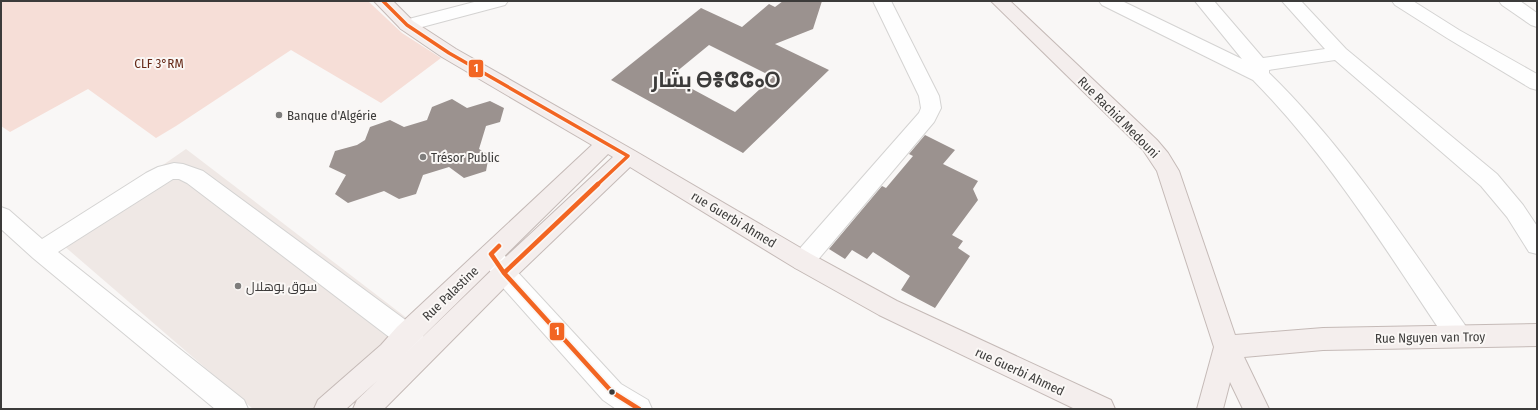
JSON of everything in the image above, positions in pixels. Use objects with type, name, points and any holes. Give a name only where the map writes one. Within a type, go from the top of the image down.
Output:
[{"type":"main road","name":"rue Guerbi Ahmed","points":[[383,1],[407,25],[449,53],[628,156],[803,261],[888,308],[1102,409]]},
{"type":"main road","name":"Rue Rachid Medouni","points":[[1000,1],[1150,145],[1168,170],[1227,348],[1256,409]]},
{"type":"main road","name":"Rue Palastine","points":[[327,409],[390,353],[406,335],[606,144]]},
{"type":"main road","name":"Rue Palastine","points":[[366,409],[504,274],[628,156]]},
{"type":"main road","name":"Rue Nguyen van Troy","points":[[1227,348],[1323,339],[1537,335]]},
{"type":"main road","points":[[1210,409],[1227,348]]},
{"type":"street","points":[[407,25],[499,1]]},
{"type":"street","points":[[803,261],[927,117],[931,108],[929,96],[882,1]]},
{"type":"street","points":[[1108,1],[1259,70],[1339,53]]},
{"type":"street","points":[[1204,1],[1259,70],[1345,172],[1458,336]]},
{"type":"street","points":[[1290,1],[1339,53],[1489,180],[1515,211],[1537,245]]},
{"type":"street","points":[[1401,1],[1453,34],[1537,83]]},
{"type":"street","points":[[1508,1],[1537,21]]},
{"type":"street","points":[[41,251],[154,179],[171,170],[185,172],[195,177],[406,335],[423,354]]},
{"type":"street","points":[[1,216],[41,251],[234,409]]},
{"type":"street","points":[[491,254],[504,274],[612,392],[639,409]]},
{"type":"shaded area","name":"سوق بوهلال","points":[[186,149],[408,319],[313,409],[253,409],[56,239]]},
{"type":"green space","name":"CLF 3°RM","points":[[1,1],[368,1],[402,33],[441,58],[381,103],[291,50],[156,138],[88,89],[10,132],[1,126]]},
{"type":"building","points":[[783,1],[822,1],[813,29],[775,44],[829,70],[743,153],[611,80],[701,8],[742,27],[769,4],[775,7]],"holes":[[[709,45],[773,77],[735,112],[670,77]]]},
{"type":"building","points":[[452,99],[467,108],[490,101],[504,108],[500,122],[486,126],[479,149],[489,155],[486,171],[464,178],[449,167],[423,175],[416,194],[399,199],[384,191],[348,203],[335,194],[346,175],[329,167],[335,151],[357,145],[365,140],[370,127],[390,120],[404,127],[427,120],[432,107]]},
{"type":"building","points":[[925,135],[955,150],[943,164],[978,181],[973,189],[978,200],[952,235],[963,241],[958,248],[970,256],[935,308],[901,290],[910,276],[873,252],[867,259],[852,250],[845,259],[829,249],[882,186],[886,188],[913,156],[909,154]]},
{"type":"transit line","name":"1","points":[[383,1],[407,25],[449,53],[628,156],[504,273]]},
{"type":"transit line","name":"1","points":[[499,246],[491,254],[504,273],[612,392],[639,409]]},
{"type":"place","name":"Banque d'Algérie","points":[[279,115]]},
{"type":"place","name":"Trésor Public","points":[[423,157]]},
{"type":"place","name":"سوق بوهلال","points":[[238,286]]},
{"type":"district","name":"بشار ⴱⴻⵛⵛⴰⵔ","points":[[716,80]]}]
